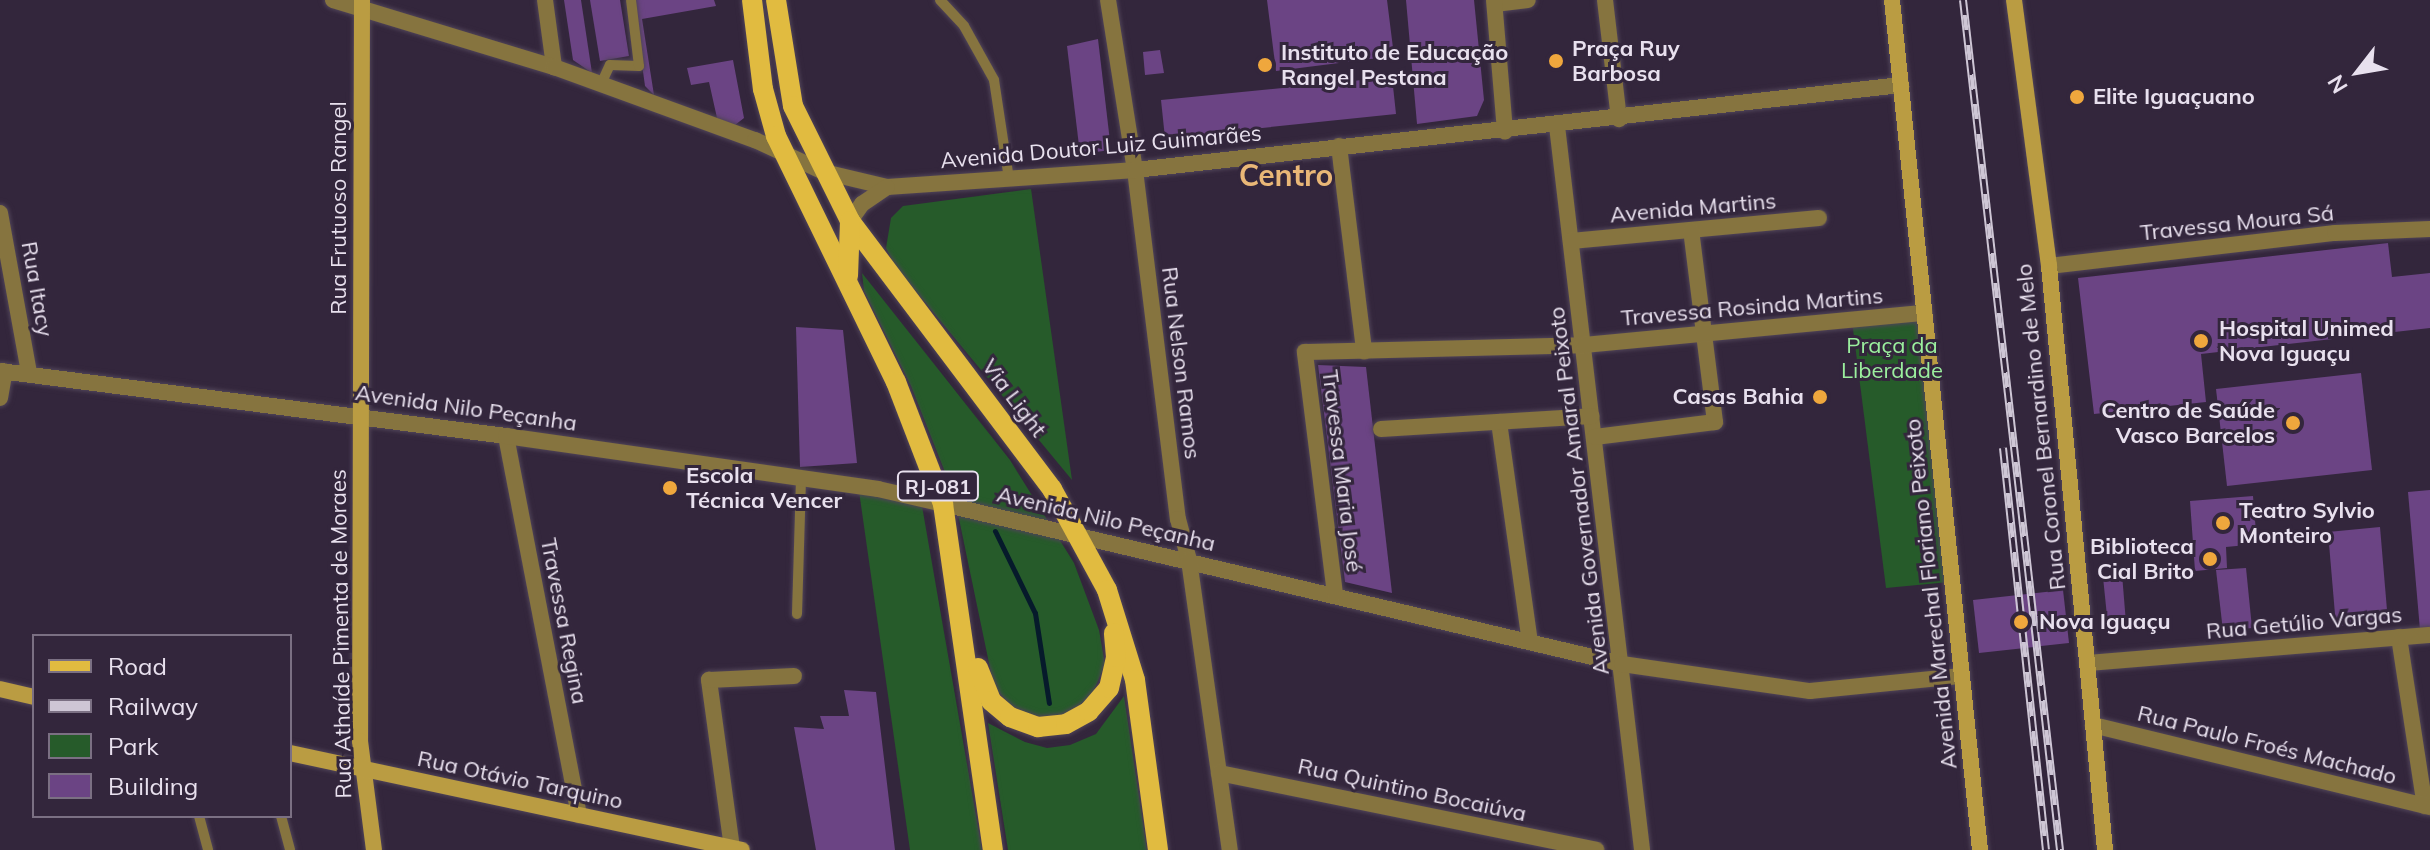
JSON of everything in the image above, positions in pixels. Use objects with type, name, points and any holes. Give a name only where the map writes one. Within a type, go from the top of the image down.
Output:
[{"type":"main road","name":"RJ-081","points":[[752,0],[763,89],[783,152],[900,392],[943,504],[964,627],[993,850]]},
{"type":"main road","name":"Via Light","points":[[776,0],[793,106],[850,221],[1027,455],[1080,539],[1107,590],[1135,680],[1158,850]]},
{"type":"main road","name":"Avenida Marechal Floriano Peixoto","points":[[1892,0],[1959,676],[1980,850]]},
{"type":"main road","name":"Rua Coronel Bernardino de Melo","points":[[2014,0],[2049,266],[2105,850]]},
{"type":"main road","name":"Rua Frutuoso Rangel","points":[[361,3],[361,416]]},
{"type":"main road","points":[[850,221],[846,245],[852,296]]},
{"type":"main road","name":"Rua Athaíde Pimenta de Moraes","points":[[361,416],[361,767],[374,850]]},
{"type":"main road","points":[[964,627],[994,704],[1018,721],[1058,726],[1089,711],[1112,681],[1116,648],[1107,590]]},
{"type":"main road","points":[[0,689],[32,697]]},
{"type":"main road","name":"Rua Otávio Tarquino","points":[[292,753],[737,849]]},
{"type":"street","name":"Avenida Doutor Luiz Guimarães","points":[[333,0],[361,3],[554,67],[783,152],[824,172],[887,187],[1135,170],[1339,146],[1505,132],[1901,85]]},
{"type":"street","points":[[545,0],[554,67]]},
{"type":"street","name":"Rua Nelson Ramos","points":[[1108,0],[1135,170],[1178,519],[1189,560],[1230,850]]},
{"type":"street","points":[[1505,132],[1494,2],[1528,0]]},
{"type":"street","points":[[1605,0],[1619,119]]},
{"type":"street","name":"Avenida Governador Amaral Peixoto","points":[[1557,126],[1642,850]]},
{"type":"street","points":[[1339,146],[1364,351]]},
{"type":"street","points":[[850,221],[862,204],[887,187]]},
{"type":"street","name":"Rua Itacy","points":[[0,213],[29,373]]},
{"type":"street","name":"Avenida Martins","points":[[1571,241],[1819,218]]},
{"type":"street","name":"Travessa Moura Sá","points":[[2049,266],[2335,233],[2430,229]]},
{"type":"street","points":[[1595,437],[1715,422],[1691,230]]},
{"type":"street","name":"Travessa Rosinda Martins","points":[[1305,352],[1584,345],[1925,313]]},
{"type":"street","name":"Travessa Maria José","points":[[1305,352],[1335,594]]},
{"type":"street","points":[[0,398],[2,371]]},
{"type":"street","name":"Avenida Nilo Peçanha","points":[[2,371],[361,416],[801,478],[943,504],[1080,539],[1189,560],[1622,664],[1810,691],[1959,676]]},
{"type":"street","points":[[1381,429],[1592,416]]},
{"type":"street","points":[[1499,422],[1530,642]]},
{"type":"street","name":"Travessa Regina","points":[[506,436],[579,815]]},
{"type":"street","name":"Rua Getúlio Vargas","points":[[2087,663],[2430,635]]},
{"type":"street","points":[[2399,637],[2428,806]]},
{"type":"street","points":[[737,849],[709,680],[794,676]]},
{"type":"street","name":"Rua Paulo Froés Machado","points":[[2093,725],[2428,806]]},
{"type":"street","name":"Rua Quintino Bocaiúva","points":[[1219,773],[1596,850]]},
{"type":"lane","points":[[601,84],[610,65],[639,66],[631,0]]},
{"type":"lane","points":[[940,0],[964,26],[994,80],[1009,179]]},
{"type":"lane","points":[[797,614],[801,478]]},
{"type":"lane","points":[[200,818],[208,850]]},
{"type":"lane","points":[[282,818],[290,850]]},
{"type":"green space","points":[[1031,189],[1072,480],[895,266],[886,248],[891,218],[903,206]]},
{"type":"green space","points":[[862,273],[1010,460],[1074,563],[1099,630],[1105,664],[1092,695],[1066,717],[1043,720],[1013,708],[994,687],[954,495],[911,386],[864,291]]},
{"type":"green space","name":"Praça da Liberdade","points":[[1923,315],[1949,582],[1886,588],[1852,321]]},
{"type":"green space","points":[[859,491],[922,506],[982,850],[910,850]]},
{"type":"green space","points":[[1124,696],[1147,850],[1008,850],[988,723],[1025,742],[1047,748],[1070,745],[1096,734]]},
{"type":"building","points":[[564,0],[581,0],[592,73],[573,60]]},
{"type":"building","points":[[590,0],[620,0],[629,56],[600,61]]},
{"type":"building","points":[[633,0],[714,0],[716,6],[642,19],[654,95],[645,86]]},
{"type":"building","points":[[1267,0],[1387,0],[1394,56],[1276,71]]},
{"type":"building","points":[[1406,0],[1474,0],[1484,100],[1477,116],[1417,124]]},
{"type":"building","points":[[1098,39],[1111,150],[1080,154],[1067,46]]},
{"type":"building","points":[[1160,50],[1164,73],[1145,75],[1143,52]]},
{"type":"building","points":[[733,60],[744,118],[735,125],[717,118],[709,82],[691,85],[687,68]]},
{"type":"building","points":[[1392,77],[1396,114],[1165,138],[1161,100]]},
{"type":"building","name":"Hospital Unimed Nova Iguaçu","points":[[2388,243],[2392,277],[2430,273],[2430,328],[2201,354],[2206,402],[2094,414],[2078,278]]},
{"type":"building","points":[[796,327],[843,330],[857,463],[800,467]]},
{"type":"building","points":[[1318,365],[1366,367],[1392,593],[1345,582]]},
{"type":"building","name":"Centro de Saúde Vasco Barcelos","points":[[2361,373],[2372,470],[2227,486],[2216,389]]},
{"type":"building","points":[[2430,490],[2430,629],[2420,630],[2408,492]]},
{"type":"building","name":"Teatro Sylvio Monteiro","points":[[2253,496],[2257,544],[2226,547],[2227,568],[2195,571],[2190,501]]},
{"type":"building","points":[[2380,527],[2388,622],[2336,626],[2328,532]]},
{"type":"building","points":[[2246,568],[2252,628],[2223,631],[2216,570]]},
{"type":"building","points":[[2117,569],[2122,574],[2126,623],[2118,632],[2108,626],[2103,577]]},
{"type":"building","name":"Nova Iguaçu","points":[[2063,590],[2069,643],[1979,653],[1973,600]]},
{"type":"building","points":[[844,690],[876,692],[895,850],[816,850],[794,727],[824,729],[820,716],[849,716]]},
{"type":"waterway","points":[[995,531],[1035,613],[1049,703]]},
{"type":"railway","points":[[1963,0],[2060,850]]},
{"type":"railway","points":[[2003,448],[2046,850]]},
{"type":"place","name":"Praça Ruy Barbosa","points":[[1556,61]]},
{"type":"place","name":"Instituto de Educação Rangel Pestana","points":[[1265,65]]},
{"type":"place","name":"Elite Iguaçuano","points":[[2077,97]]},
{"type":"place","name":"Hospital Unimed Nova Iguaçu","points":[[2201,341]]},
{"type":"place","name":"Casas Bahia","points":[[1820,397]]},
{"type":"place","name":"Centro de Saúde Vasco Barcelos","points":[[2293,423]]},
{"type":"place","name":"Escola Técnica Vencer","points":[[670,488]]},
{"type":"place","name":"Teatro Sylvio Monteiro","points":[[2223,523]]},
{"type":"place","name":"Biblioteca Cial Brito","points":[[2210,559]]},
{"type":"place","name":"Nova Iguaçu","points":[[2021,622]]},
{"type":"district","name":"Centro","points":[[1286,175]]}]
